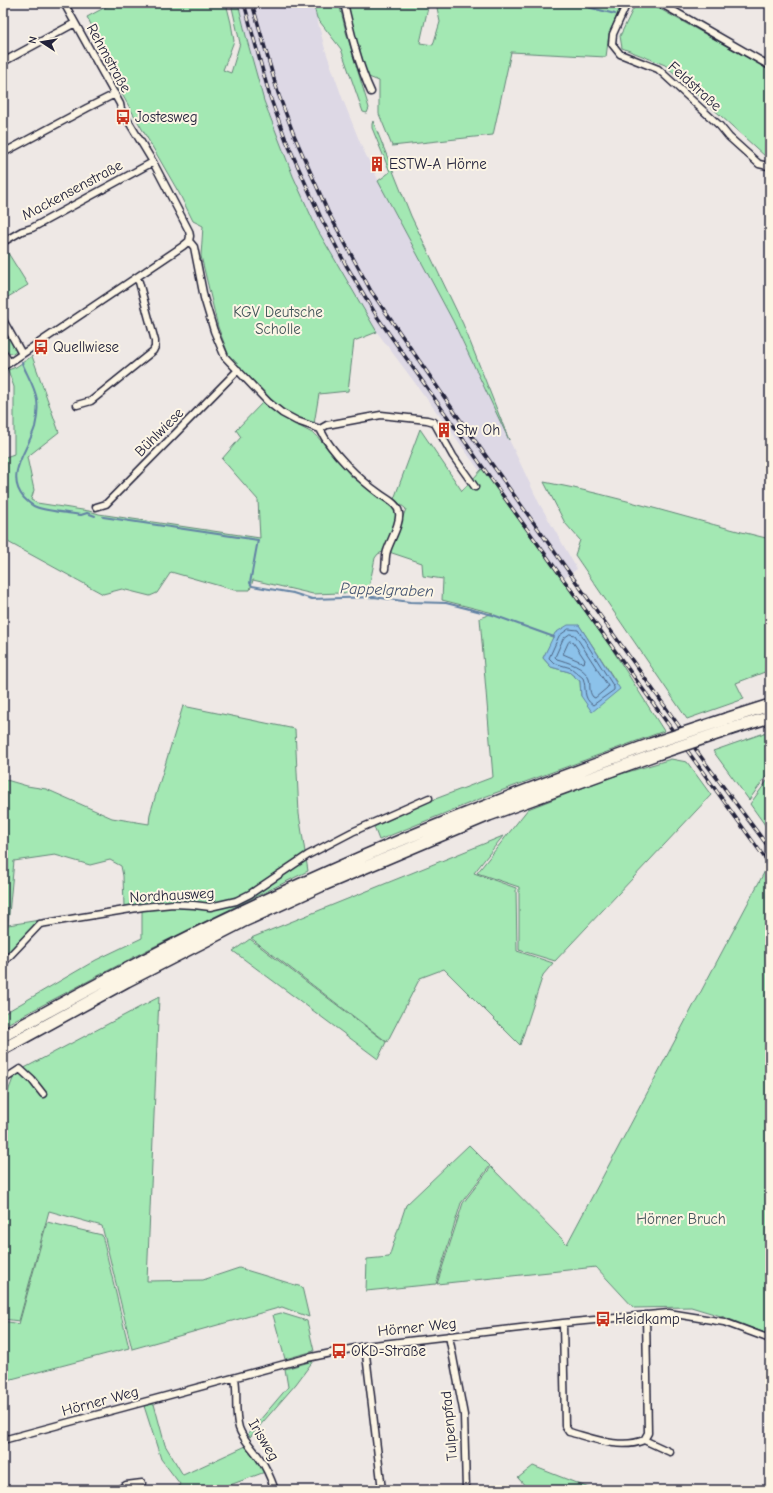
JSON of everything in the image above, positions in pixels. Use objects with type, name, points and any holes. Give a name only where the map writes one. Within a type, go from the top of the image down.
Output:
[{"type":"highway","points":[[3,1036],[130,967],[237,914],[329,871],[477,809],[729,724],[770,705]]},
{"type":"highway","points":[[729,724],[770,716]]},
{"type":"highway","points":[[3,1049],[127,981],[242,922],[321,886],[489,815],[654,749]]},
{"type":"street","name":"Rehmstraße","points":[[64,3],[115,94],[125,116],[153,162],[189,231],[189,241]]},
{"type":"street","points":[[344,3],[350,32],[364,77],[371,92]]},
{"type":"street","name":"Feldstraße","points":[[627,3],[613,34],[612,44],[620,54],[658,69],[759,164],[768,166],[770,164]]},
{"type":"street","points":[[660,3],[770,66]]},
{"type":"street","points":[[3,62],[75,23]]},
{"type":"street","points":[[3,153],[115,94]]},
{"type":"street","name":"Mackensenstraße","points":[[3,242],[22,231],[32,228],[153,162]]},
{"type":"street","points":[[3,367],[189,241],[194,247],[204,298],[214,330],[225,357],[268,402],[282,413],[297,421],[320,429],[324,438],[350,469],[366,484],[396,505],[399,513],[398,520],[386,552],[385,569]]},
{"type":"street","points":[[78,405],[91,401],[153,351],[155,347],[155,341],[139,282],[136,278]]},
{"type":"street","points":[[3,320],[22,354]]},
{"type":"street","points":[[3,352],[9,362]]},
{"type":"street","name":"Bühlwiese","points":[[96,507],[106,504],[238,370]]},
{"type":"street","points":[[320,429],[327,425],[381,415],[434,422],[454,456],[475,487]]},
{"type":"street","name":"Nordhausweg","points":[[3,963],[40,924],[143,907],[174,904],[210,907],[236,901],[250,894],[308,855],[352,832],[430,798]]},
{"type":"street","points":[[3,1080],[20,1069],[32,1080],[43,1094]]},
{"type":"street","name":"Hörner Weg","points":[[3,1440],[307,1358],[365,1346],[563,1323],[671,1313],[718,1320],[770,1339]]},
{"type":"street","points":[[563,1323],[565,1426],[569,1432],[615,1443],[638,1443],[644,1440],[648,1433],[646,1315]]},
{"type":"street","name":"Tulpenpfad","points":[[449,1336],[464,1415],[466,1490]]},
{"type":"street","points":[[365,1346],[382,1490]]},
{"type":"street","name":"Irisweg","points":[[234,1378],[236,1384],[236,1415],[240,1429],[245,1440],[263,1463],[275,1490]]},
{"type":"street","points":[[644,1440],[670,1452]]},
{"type":"street","points":[[118,1490],[126,1485],[142,1483]]},
{"type":"shaded area","points":[[238,3],[313,3],[325,49],[361,145],[387,198],[453,321],[539,503],[577,569],[559,582],[456,438],[377,332],[317,229],[293,176],[264,101]]},
{"type":"green space","name":"KGV Deutsche Scholle","points":[[113,3],[226,3],[234,41],[223,70],[231,73],[240,43],[231,3],[238,3],[264,101],[293,176],[317,229],[377,332],[354,341],[348,391],[319,394],[314,424],[298,418],[279,407],[229,356],[218,327],[201,256],[203,226],[193,221],[179,193],[112,77],[118,74],[87,17]]},
{"type":"green space","points":[[313,3],[339,3],[346,32],[369,108],[367,113],[363,112],[341,49],[317,18]]},
{"type":"green space","points":[[346,3],[429,3],[420,43],[433,45],[440,22],[436,3],[622,3],[609,34],[606,57],[511,52],[493,135],[392,146],[379,114],[379,81],[366,76]]},
{"type":"green space","points":[[636,3],[649,3],[770,70],[770,151],[766,157],[665,65],[622,48],[620,36]]},
{"type":"green space","points":[[373,121],[411,216],[463,324],[509,440],[453,321],[378,181],[390,172],[372,128]]},
{"type":"green space","points":[[3,245],[28,285],[3,300]]},
{"type":"green space","points":[[3,323],[18,350],[13,354],[6,351],[3,347]]},
{"type":"green space","points":[[32,356],[59,432],[27,457],[34,490],[31,500],[37,503],[89,511],[99,514],[260,538],[258,500],[222,459],[241,437],[236,430],[263,402],[280,416],[316,435],[352,477],[391,504],[396,512],[396,519],[385,551],[378,554],[375,558],[368,592],[313,594],[253,580],[250,590],[234,590],[171,572],[157,593],[150,596],[122,589],[103,594],[6,541],[3,543],[3,458],[14,454],[14,387],[8,370],[16,367]]},
{"type":"green space","points":[[420,429],[462,491],[482,469],[612,649],[664,731],[487,796],[379,840],[374,827],[430,801],[493,777],[480,618],[493,613],[442,600],[443,579],[423,576],[422,563],[389,552],[406,509],[394,499]],"holes":[[[579,625],[617,683],[581,696],[580,681],[569,672],[551,667],[543,658],[554,637]]]},
{"type":"green space","points":[[544,482],[629,501],[770,539],[770,670],[736,683],[744,699],[687,719],[575,555],[580,540],[565,523]]},
{"type":"green space","points":[[183,706],[295,729],[299,814],[308,871],[147,950],[3,1026],[3,1014],[96,960],[142,938],[142,911],[151,903],[124,907],[123,876],[121,866],[110,860],[90,865],[55,855],[14,861],[8,925],[40,920],[3,959],[3,779],[27,786],[46,789],[112,818],[149,824],[150,814]]},
{"type":"green space","points":[[770,731],[770,771],[749,800],[713,751]]},
{"type":"green space","points":[[671,759],[687,762],[711,795],[555,961],[519,950],[519,887],[477,873],[528,809],[608,778]]},
{"type":"green space","points":[[770,777],[770,832],[750,804]]},
{"type":"green space","points":[[503,836],[474,873],[516,888],[517,951],[553,963],[543,975],[520,1045],[444,969],[420,978],[387,1042],[251,938]]},
{"type":"green space","name":"Hörner Bruch","points":[[766,869],[770,875],[770,1335],[724,1317],[691,1307],[634,1308],[596,1267],[437,1284],[463,1203],[491,1167],[567,1244]]},
{"type":"green space","points":[[250,939],[386,1042],[378,1059],[233,951]]},
{"type":"green space","points":[[159,997],[147,1281],[203,1280],[239,1268],[302,1287],[309,1317],[282,1307],[132,1349],[102,1226],[49,1211],[19,1321],[3,1319],[3,1105],[15,1073]]},
{"type":"green space","points":[[469,1145],[490,1166],[461,1203],[436,1284],[366,1291],[367,1259],[389,1257],[406,1205]]},
{"type":"green space","points":[[47,1222],[102,1235],[129,1348],[4,1381],[3,1321],[19,1324]]},
{"type":"green space","points":[[281,1313],[307,1321],[314,1351],[285,1359],[273,1315]]},
{"type":"green space","points":[[313,1361],[296,1384],[250,1437],[248,1434],[288,1387],[285,1369]]},
{"type":"green space","points":[[154,1404],[165,1445],[183,1475],[246,1446],[265,1472],[222,1488],[223,1490],[177,1490],[180,1484],[161,1459],[144,1406]]},
{"type":"green space","points":[[533,1466],[594,1490],[529,1490],[518,1478]]},
{"type":"water","points":[[568,625],[579,625],[620,689],[592,712],[581,696],[580,681],[569,672],[551,667],[543,658],[555,633]]},
{"type":"waterway","points":[[572,3],[615,14]]},
{"type":"waterway","name":"Pappelgraben","points":[[22,363],[35,390],[37,400],[37,417],[32,436],[19,462],[16,480],[18,489],[24,498],[31,505],[36,507],[51,511],[81,515],[87,513],[95,516]]},
{"type":"waterway","name":"Pappelgraben","points":[[103,517],[258,540],[250,583],[252,586],[293,593],[312,599],[374,597],[410,602],[446,603],[493,615],[554,637]]},
{"type":"railway","points":[[244,3],[270,97],[286,140],[321,218],[346,265],[378,318],[501,493],[770,865]]},
{"type":"railway","points":[[252,3],[278,93],[294,135],[328,212],[371,291],[456,414],[704,761],[770,849]]},
{"type":"place","name":"Jostesweg","points":[[123,117]]},
{"type":"place","name":"ESTW-A Hörne","points":[[377,164]]},
{"type":"place","name":"Quellwiese","points":[[41,347]]},
{"type":"place","name":"Stw Oh","points":[[444,430]]},
{"type":"place","name":"Heidkamp","points":[[603,1319]]},
{"type":"place","name":"OKD-Straße","points":[[339,1351]]}]
